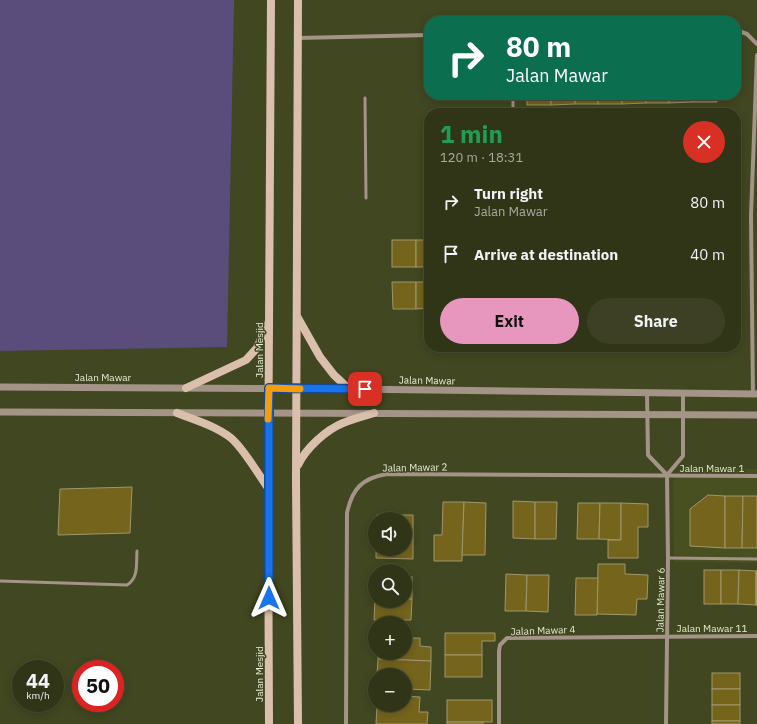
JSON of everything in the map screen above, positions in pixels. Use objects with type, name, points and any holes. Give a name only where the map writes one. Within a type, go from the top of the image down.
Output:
[{"type":"main road","name":"Jalan Mesjid","points":[[270,724],[268,413],[271,0]]},
{"type":"main road","points":[[298,0],[296,413],[298,724]]},
{"type":"main road","points":[[186,388],[246,360],[257,348],[267,327],[269,300]]},
{"type":"main road","points":[[297,317],[320,357],[349,389]]},
{"type":"main road","points":[[177,413],[221,432],[232,439],[268,488]]},
{"type":"main road","points":[[296,468],[303,455],[317,440],[342,423],[374,413]]},
{"type":"street","points":[[741,32],[747,34],[757,44]]},
{"type":"street","points":[[298,38],[424,35]]},
{"type":"street","points":[[755,394],[752,216],[757,55]]},
{"type":"street","points":[[752,216],[757,216]]},
{"type":"street","name":"Jalan Mawar","points":[[0,387],[269,388],[755,394]]},
{"type":"street","points":[[647,392],[648,455],[667,476],[683,456],[683,392]]},
{"type":"street","points":[[0,412],[757,415]]},
{"type":"street","name":"Jalan Mawar 2","points":[[346,724],[347,513],[355,490],[364,482],[374,476],[387,474],[667,476]]},
{"type":"street","name":"Jalan Mawar 1","points":[[667,476],[757,476]]},
{"type":"street","name":"Jalan Mawar 6","points":[[666,724],[668,558],[667,476]]},
{"type":"street","name":"Jalan Mawar 11","points":[[667,636],[757,636]]},
{"type":"street","name":"Jalan Mawar 4","points":[[499,724],[499,651],[500,646],[507,638],[667,636]]},
{"type":"lane","points":[[365,98],[366,198]]},
{"type":"lane","points":[[0,581],[128,584],[135,578],[137,551]]},
{"type":"lane","points":[[668,558],[757,559]]},
{"type":"shaded area","points":[[0,0],[234,0],[227,347],[0,351]]},
{"type":"shaded area","points":[[681,469],[757,469],[757,563],[674,562],[673,482]]},
{"type":"building","points":[[527,100],[551,100],[551,105],[527,105]]},
{"type":"building","points":[[551,100],[575,100],[575,104],[551,105]]},
{"type":"building","points":[[575,100],[598,100],[598,104],[575,104]]},
{"type":"building","points":[[598,100],[622,100],[622,104],[598,104]]},
{"type":"building","points":[[622,100],[646,100],[646,103],[622,104]]},
{"type":"building","points":[[646,100],[669,100],[669,103],[646,103]]},
{"type":"building","points":[[669,100],[693,100],[693,102],[669,103]]},
{"type":"building","points":[[693,100],[717,100],[717,102],[693,102]]},
{"type":"building","points":[[392,240],[416,240],[416,267],[392,267]]},
{"type":"building","points":[[416,240],[424,240],[424,267],[416,267]]},
{"type":"building","points":[[392,282],[416,282],[416,309],[393,309]]},
{"type":"building","points":[[416,282],[424,282],[424,308],[416,309]]},
{"type":"building","points":[[132,487],[130,533],[58,535],[60,489]]},
{"type":"building","points":[[708,495],[725,496],[725,548],[690,546],[690,509]]},
{"type":"building","points":[[725,496],[743,496],[742,548],[725,548]]},
{"type":"building","points":[[743,496],[757,496],[757,548],[742,548]]},
{"type":"building","points":[[513,501],[535,502],[535,539],[513,538]]},
{"type":"building","points":[[443,502],[464,502],[462,561],[434,561],[434,535],[442,535]]},
{"type":"building","points":[[464,502],[486,503],[485,555],[462,555]]},
{"type":"building","points":[[535,502],[557,502],[556,539],[535,539]]},
{"type":"building","points":[[578,503],[600,503],[599,539],[577,539]]},
{"type":"building","points":[[600,503],[621,503],[621,540],[599,539]]},
{"type":"building","points":[[621,503],[648,504],[648,527],[638,527],[638,558],[608,558],[608,540],[621,540]]},
{"type":"building","points":[[412,515],[413,515],[412,537]]},
{"type":"building","points":[[413,537],[413,559],[376,558],[376,556],[412,556]]},
{"type":"building","points":[[598,564],[625,564],[625,574],[648,575],[647,599],[637,599],[636,615],[597,614]]},
{"type":"building","points":[[704,570],[721,570],[721,604],[704,604]]},
{"type":"building","points":[[721,570],[739,570],[738,604],[721,604]]},
{"type":"building","points":[[739,570],[756,571],[756,605],[738,604]]},
{"type":"building","points":[[757,571],[757,605],[756,605]]},
{"type":"building","points":[[506,574],[527,575],[526,611],[505,611]]},
{"type":"building","points":[[527,575],[549,575],[548,612],[526,611]]},
{"type":"building","points":[[576,578],[598,578],[597,615],[575,615]]},
{"type":"building","points":[[375,608],[412,608],[411,616],[374,616]]},
{"type":"building","points":[[445,633],[495,633],[495,641],[482,641],[482,655],[445,655]]},
{"type":"building","points":[[412,638],[420,638],[420,646],[431,647],[431,661],[404,660],[412,660]]},
{"type":"building","points":[[445,655],[482,655],[482,677],[445,677]]},
{"type":"building","points":[[378,660],[431,661],[430,690],[412,689],[412,668],[377,668]]},
{"type":"building","points":[[712,673],[740,673],[740,689],[712,689]]},
{"type":"building","points":[[712,689],[740,689],[740,705],[712,705]]},
{"type":"building","points":[[412,696],[420,697],[419,712],[428,712],[427,724],[376,724],[377,712],[412,712]]},
{"type":"building","points":[[447,700],[492,700],[492,722],[447,722]]},
{"type":"building","points":[[712,705],[740,705],[740,721],[712,721]]},
{"type":"building","points":[[712,721],[740,721],[740,724],[712,724]]},
{"type":"building","points":[[447,722],[483,722],[483,724],[447,724]]},
{"type":"slow traffic","points":[[268,419],[269,388],[300,389]]},
{"type":"route","points":[[269,598],[269,388],[365,389]]}]
